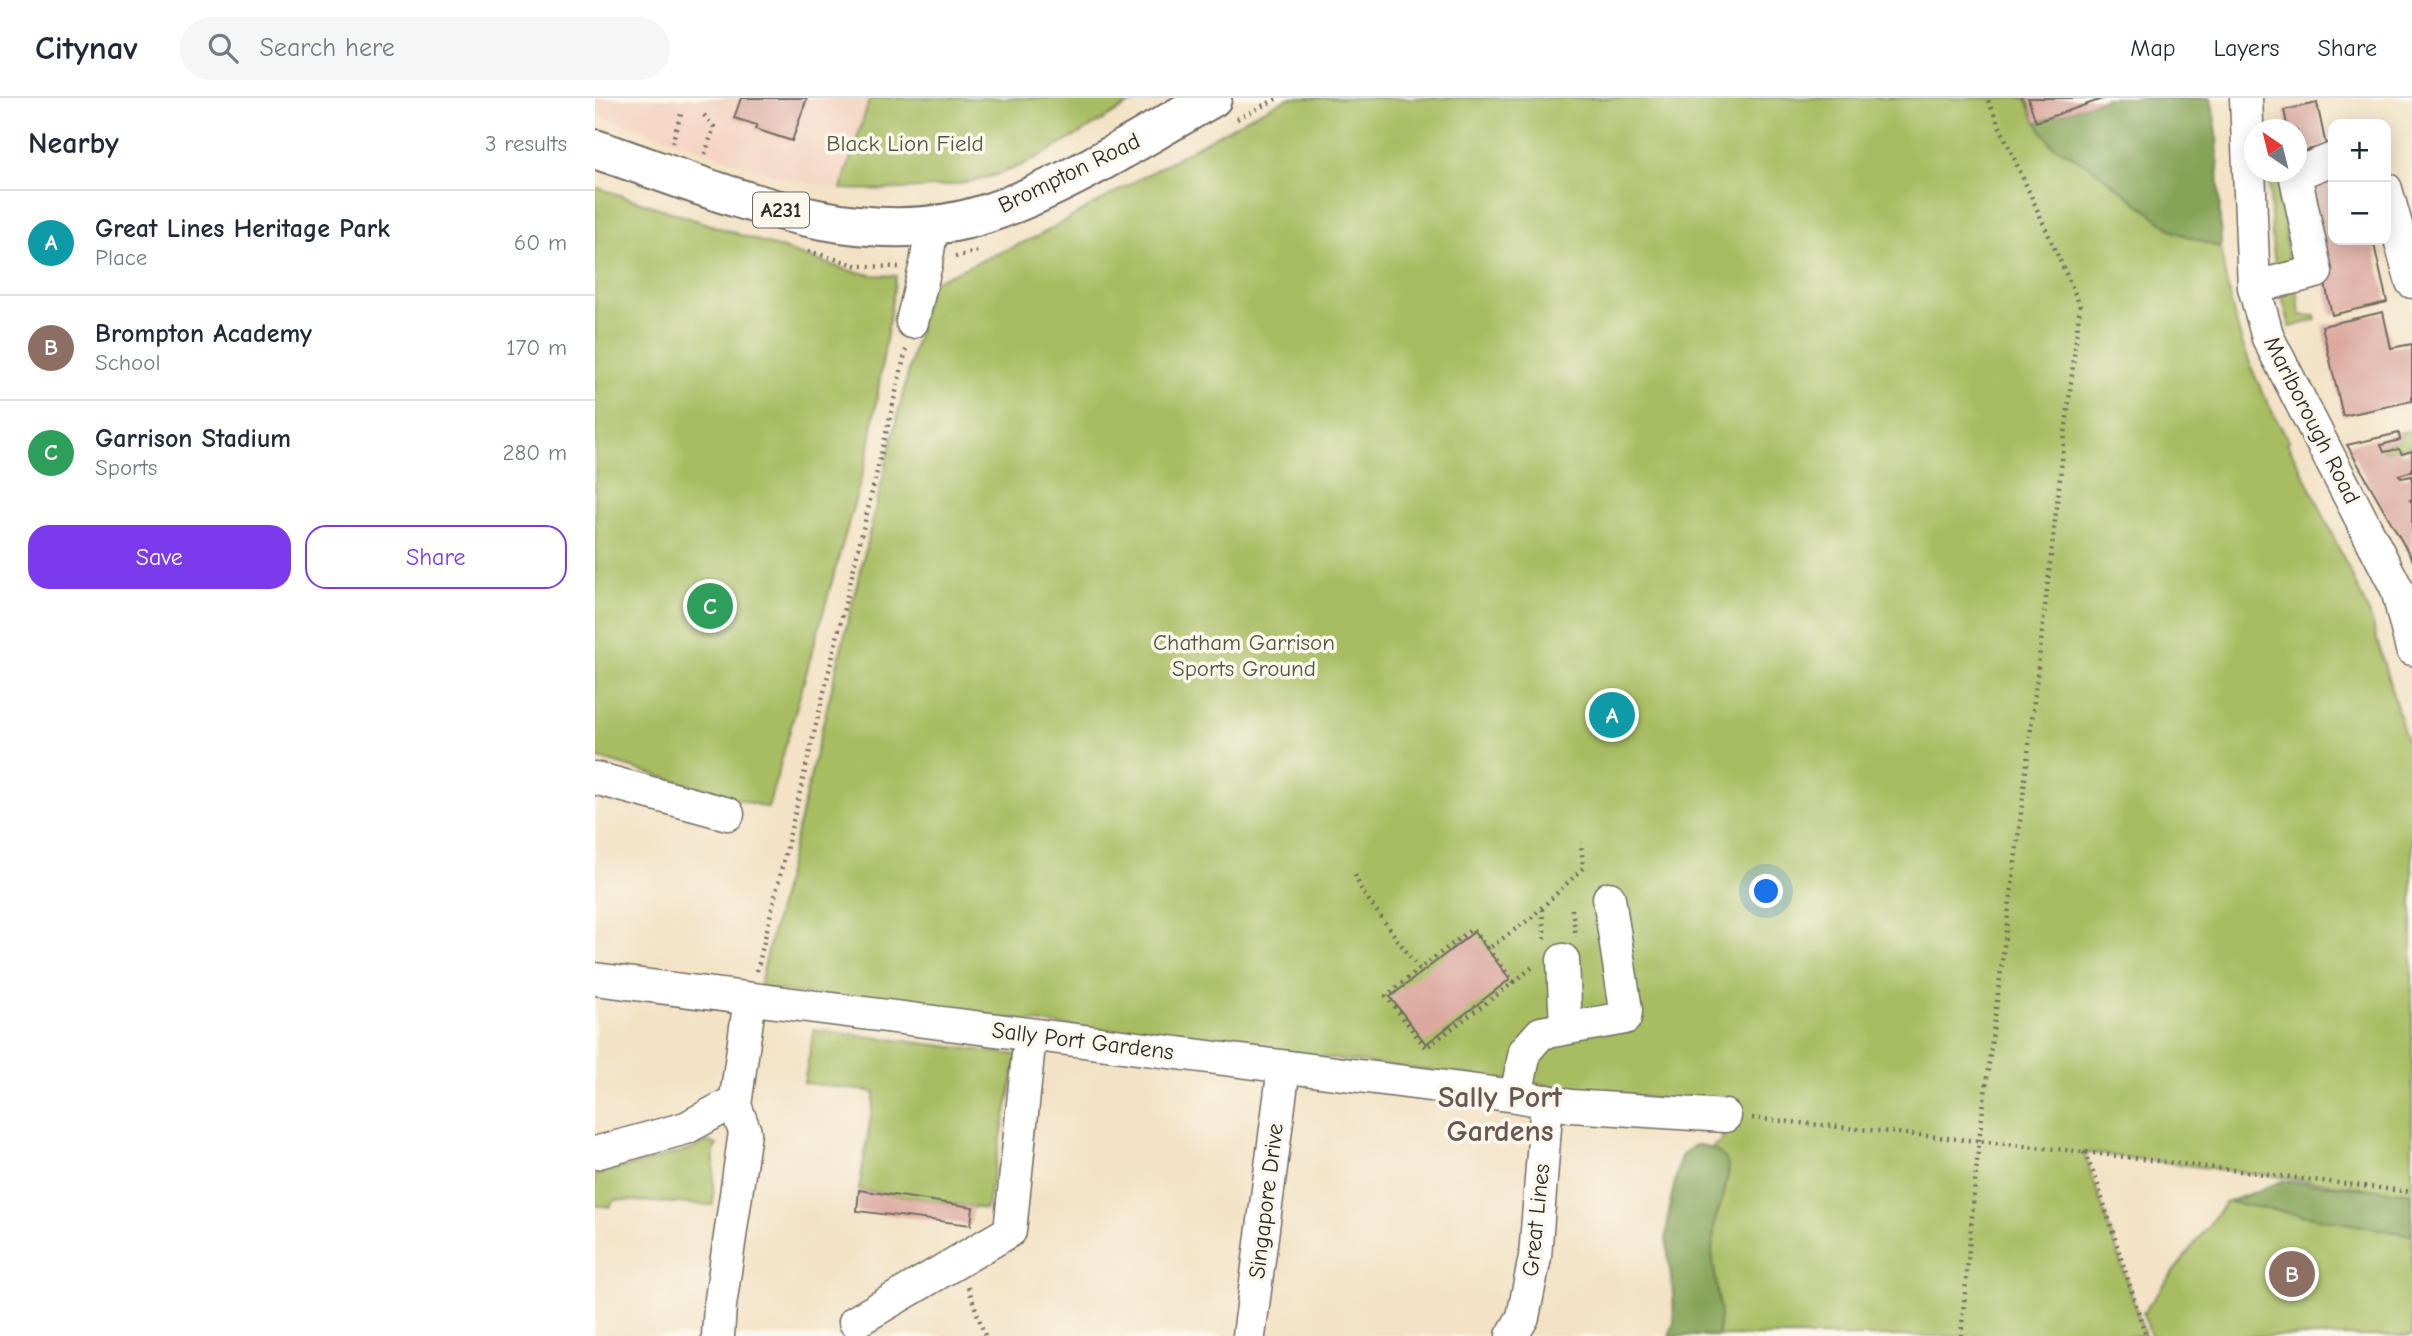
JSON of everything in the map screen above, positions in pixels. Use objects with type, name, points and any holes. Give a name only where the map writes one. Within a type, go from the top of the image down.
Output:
[{"type":"main road","name":"Brompton Road","points":[[595,149],[724,193],[815,219],[883,228],[932,226],[983,215],[1033,195],[1212,98]]},
{"type":"street","name":"Marlborough Road","points":[[2246,98],[2254,287],[2268,338],[2397,590],[2412,649]]},
{"type":"street","points":[[2254,287],[2316,272],[2295,174],[2328,161]]},
{"type":"street","points":[[2391,207],[2412,282]]},
{"type":"street","points":[[912,322],[932,226]]},
{"type":"street","points":[[595,778],[728,814]]},
{"type":"street","points":[[1516,1096],[1527,1046],[1541,1033],[1621,1020],[1626,1015],[1609,898]]},
{"type":"street","points":[[1566,1028],[1570,951]]},
{"type":"street","name":"Sally Port Gardens","points":[[595,979],[1559,1103],[1725,1116]]},
{"type":"street","points":[[718,1336],[745,1132],[735,1105],[750,999]]},
{"type":"street","points":[[855,1322],[1010,1231],[1030,1035]]},
{"type":"street","name":"Singapore Drive","points":[[1249,1336],[1284,1067]]},
{"type":"street","name":"Great Lines","points":[[1512,1336],[1523,1317],[1559,1103]]},
{"type":"street","points":[[595,1153],[686,1128],[726,1106],[735,1105]]},
{"type":"path","points":[[1961,1336],[1979,1140],[2021,818],[2080,305],[1987,98]]},
{"type":"path","points":[[672,140],[681,114]]},
{"type":"path","points":[[704,115],[714,127],[706,151]]},
{"type":"path","points":[[750,999],[912,322]]},
{"type":"path","points":[[1488,949],[1531,918],[1582,869],[1581,842]]},
{"type":"path","points":[[1355,875],[1362,891],[1419,969]]},
{"type":"path","points":[[1570,951],[1572,909]]},
{"type":"path","points":[[1472,929],[1488,949],[1514,982],[1426,1048],[1386,996],[1472,929]]},
{"type":"path","points":[[1725,1116],[1979,1140],[2412,1192]]},
{"type":"path","points":[[2084,1152],[2095,1176],[2146,1336]]},
{"type":"path","points":[[959,1261],[985,1336]]},
{"type":"shaded area","points":[[595,98],[870,98],[841,189],[794,181],[595,114]]},
{"type":"green space","name":"Black Lion Field","points":[[870,98],[1140,98],[1052,150],[1022,165],[979,180],[887,190],[841,189]]},
{"type":"green space","name":"Chatham Garrison Sports Ground","points":[[1288,98],[2028,98],[2037,122],[2107,98],[2211,98],[2221,249],[2230,300],[2244,349],[2369,613],[2412,759],[2412,1194],[2084,1152],[2145,1336],[1683,1336],[1697,1159],[1722,1140],[1725,1107],[759,988],[930,283],[1036,237]]},
{"type":"green space","points":[[2026,98],[2029,98],[2037,122],[2106,98],[2211,98],[2217,133],[2221,248],[2175,232],[2091,167],[2052,145],[2036,122]]},
{"type":"green space","points":[[2269,182],[2289,182],[2288,192],[2280,196],[2289,263],[2276,269]]},
{"type":"green space","points":[[595,187],[847,270],[896,276],[868,454],[768,808],[595,757]]},
{"type":"green space","points":[[2295,289],[2300,315],[2315,316],[2316,320],[2290,327],[2281,292]]},
{"type":"green space","points":[[2412,430],[2412,446],[2384,452],[2381,445],[2400,440],[2399,433]]},
{"type":"green space","points":[[814,1030],[1018,1055],[986,1209],[859,1190],[875,1092],[804,1083]]},
{"type":"green space","points":[[707,1141],[717,1145],[714,1150],[713,1205],[614,1200],[610,1207],[595,1205],[595,1175],[693,1149]]},
{"type":"green space","points":[[1695,1145],[1715,1150],[1725,1158],[1729,1169],[1715,1221],[1712,1252],[1720,1312],[1718,1336],[1669,1336],[1674,1322],[1666,1238],[1670,1204],[1680,1159]]},
{"type":"green space","points":[[2282,1181],[2412,1193],[2412,1235],[2229,1202]]},
{"type":"green space","points":[[2225,1203],[2412,1235],[2412,1336],[2151,1336],[2143,1313]]},
{"type":"building","points":[[741,98],[807,98],[792,141],[755,129],[757,125],[734,118]]},
{"type":"building","points":[[2028,98],[2105,98],[2036,122]]},
{"type":"building","points":[[2317,103],[2326,146],[2307,150],[2307,119],[2286,119],[2284,110]]},
{"type":"building","points":[[2328,170],[2328,245],[2374,245],[2387,302],[2332,315],[2302,182],[2307,182],[2307,175]]},
{"type":"building","points":[[2383,312],[2391,348],[2412,344],[2412,401],[2343,416],[2322,326]]},
{"type":"building","points":[[2399,433],[2400,440],[2381,445],[2384,452],[2399,449],[2402,454],[2412,451],[2412,471],[2399,475],[2402,478],[2412,476],[2412,559],[2347,445]]},
{"type":"building","points":[[1474,932],[1510,979],[1426,1044],[1390,997]]},
{"type":"building","points":[[859,1190],[973,1207],[971,1225],[857,1211]]},
{"type":"place","name":"Garrison Stadium","points":[[710,606]]},
{"type":"place","name":"Great Lines Heritage Park","points":[[1612,715]]},
{"type":"place","name":"Brompton Academy","points":[[2292,1274]]},
{"type":"district","name":"Sally Port Gardens","points":[[1500,1114]]}]
